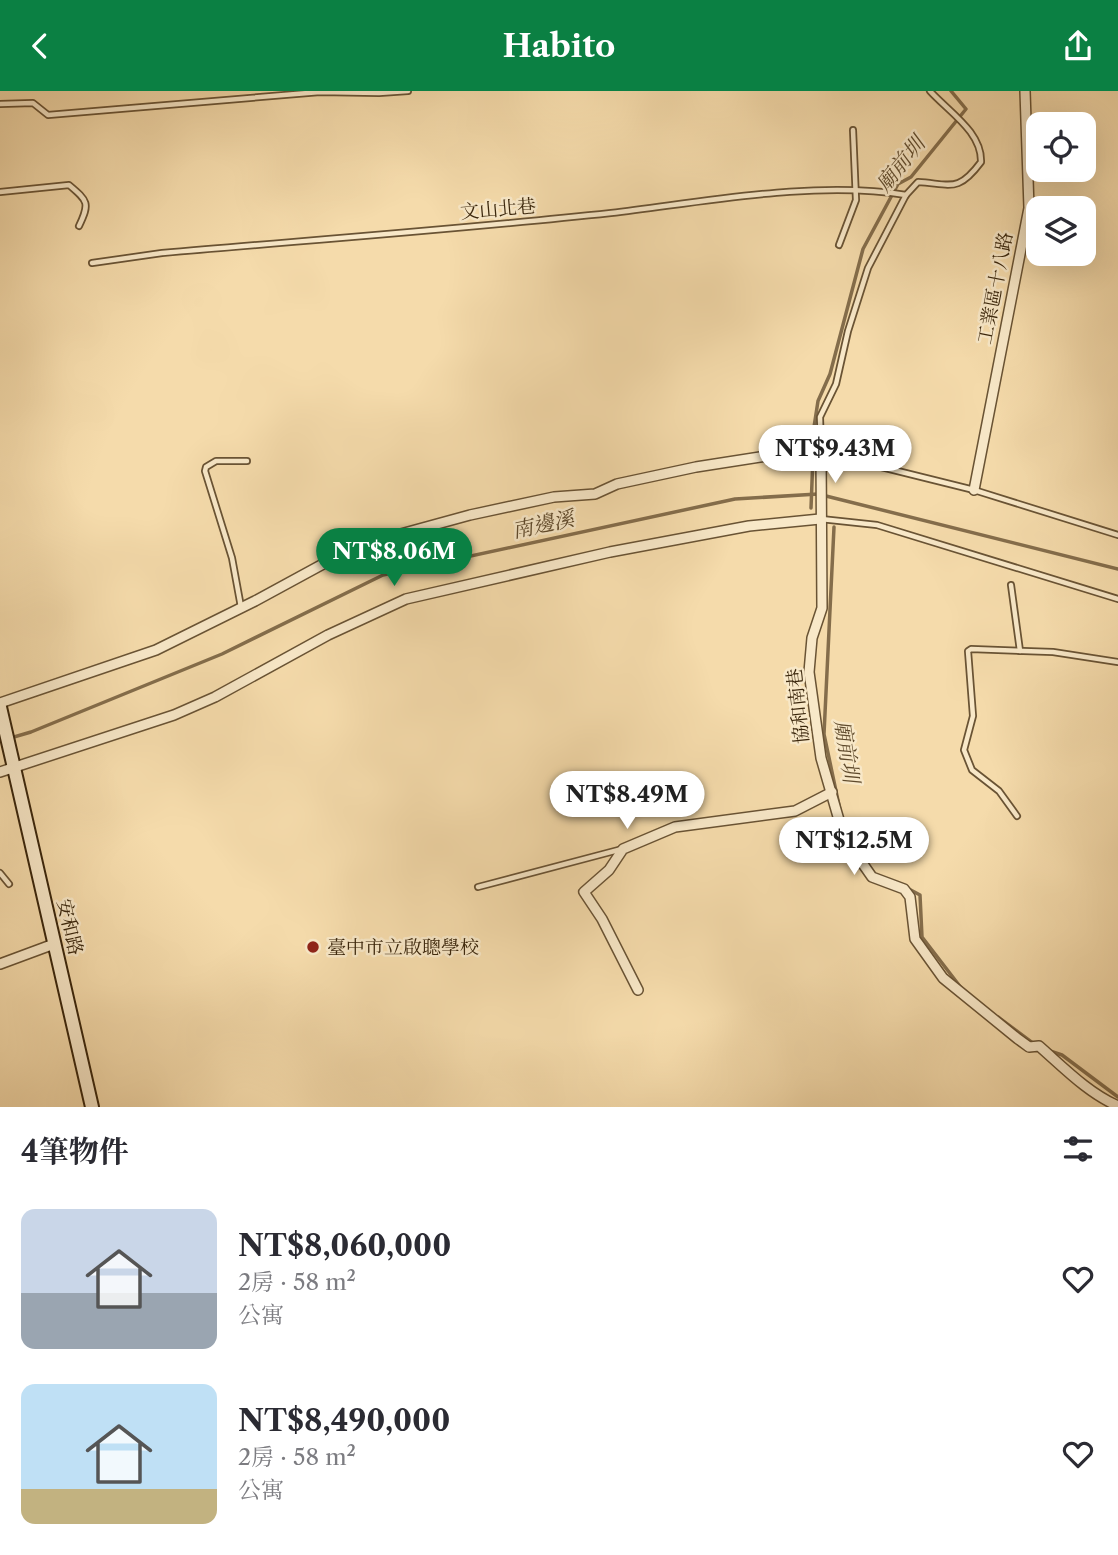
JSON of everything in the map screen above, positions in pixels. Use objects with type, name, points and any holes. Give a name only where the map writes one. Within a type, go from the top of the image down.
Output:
[{"type":"main road","name":"安和路","points":[[0,705],[92,1107]]},
{"type":"street","name":"工業區十八路","points":[[974,490],[1029,208],[1025,91]]},
{"type":"street","name":"協和南巷","points":[[821,451],[822,608],[812,638],[809,673],[818,740],[839,820],[849,844],[872,877],[904,889],[910,897],[915,939],[943,978],[1018,1039],[1029,1047],[1039,1046],[1072,1075],[1107,1102],[1118,1107]]},
{"type":"street","points":[[0,705],[156,650],[347,551],[427,526],[554,497],[595,494],[617,484],[696,467],[786,453],[821,451]]},
{"type":"street","points":[[0,772],[13,762],[174,715],[215,697],[328,635],[406,599],[610,552],[749,526],[820,519]]},
{"type":"street","points":[[638,990],[602,919],[584,892],[609,870],[623,849],[675,827],[795,811],[832,792]]},
{"type":"street","points":[[0,964],[54,944]]},
{"type":"lane","points":[[0,104],[33,103],[48,115],[320,92],[408,91]]},
{"type":"lane","name":"文山北巷","points":[[92,263],[162,253],[595,214],[749,196],[855,192],[858,189],[906,195],[918,182],[945,186],[960,184],[981,162],[982,154],[971,131],[930,91]]},
{"type":"lane","points":[[839,244],[856,200],[853,130]]},
{"type":"lane","points":[[0,192],[69,185],[84,197],[87,209],[79,226]]},
{"type":"lane","points":[[906,195],[868,268],[848,331],[836,384],[822,411],[821,451],[974,490],[1118,535]]},
{"type":"lane","points":[[241,608],[234,566],[205,471],[206,467],[216,461],[247,461]]},
{"type":"lane","points":[[820,519],[877,525],[1118,599]]},
{"type":"lane","points":[[1011,585],[1020,651]]},
{"type":"lane","points":[[1017,816],[999,791],[972,770],[964,750],[973,716],[968,651],[1053,652],[1118,662]]},
{"type":"lane","points":[[478,887],[623,849]]},
{"type":"lane","points":[[0,873],[9,884]]},
{"type":"waterway","name":"廟前圳","points":[[814,427],[818,401],[830,374],[863,249],[898,184],[911,177],[966,109],[951,91]]},
{"type":"waterway","name":"廟前圳","points":[[811,508],[813,456]]},
{"type":"waterway","name":"南邊溪","points":[[0,741],[31,732],[222,654],[383,575],[735,499],[818,494],[1118,569]]},
{"type":"waterway","name":"廟前圳","points":[[834,527],[824,734],[840,810]]},
{"type":"waterway","name":"廟前圳","points":[[846,827],[865,860]]},
{"type":"waterway","name":"廟前圳","points":[[907,888],[920,895],[922,937],[962,989]]},
{"type":"waterway","name":"廟前圳","points":[[998,1017],[1034,1044]]},
{"type":"waterway","name":"廟前圳","points":[[1047,1050],[1062,1055],[1118,1097]]},
{"type":"place","name":"臺中市立啟聰學校","points":[[313,947]]}]
